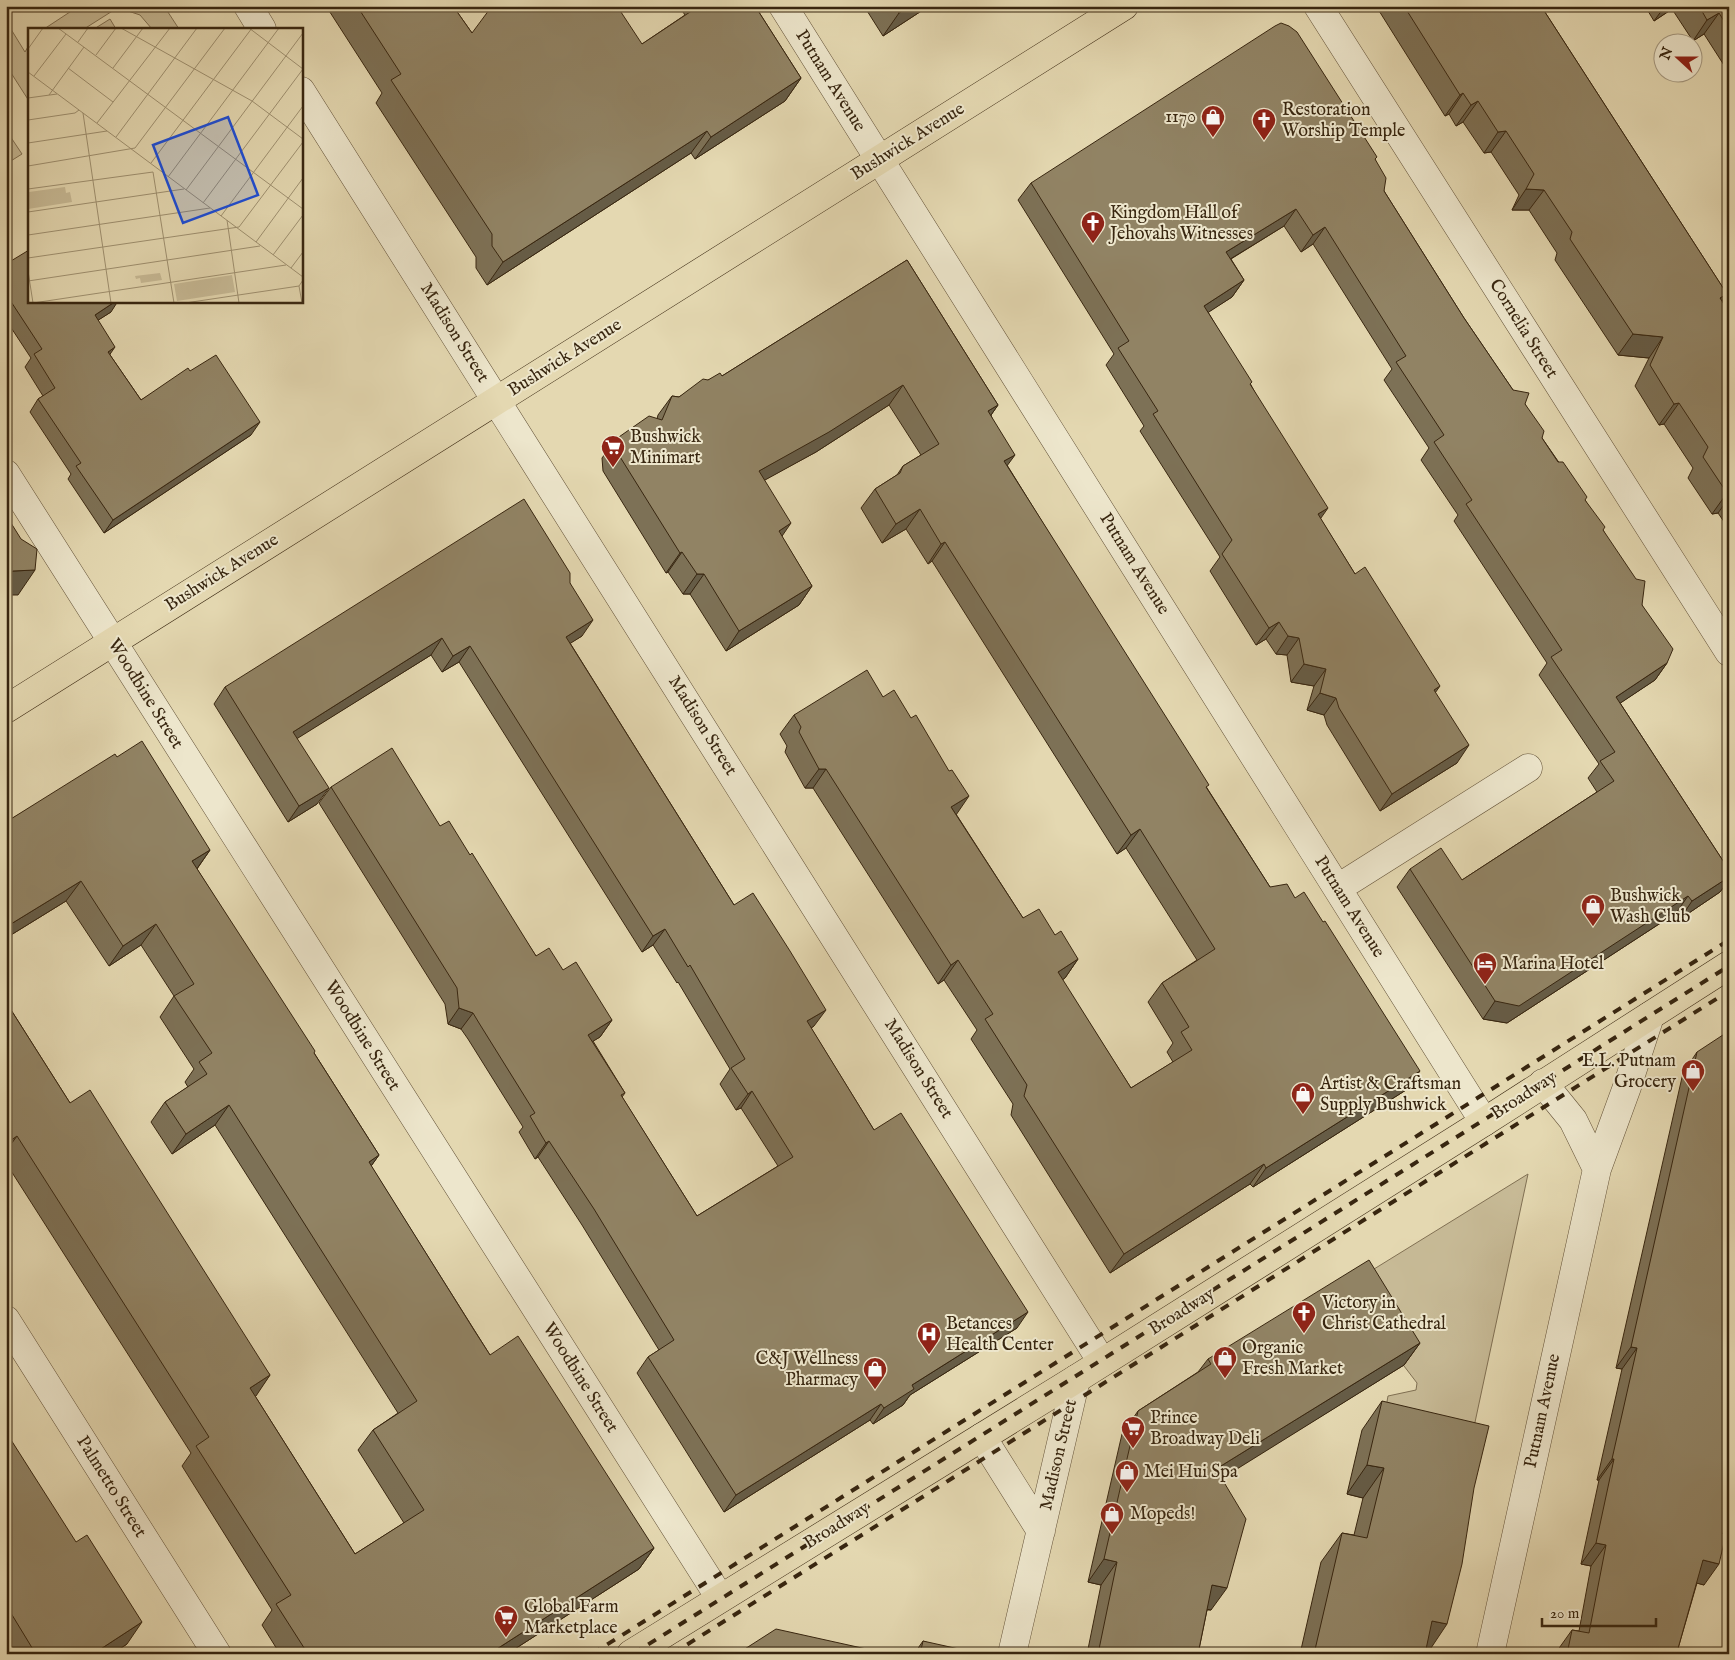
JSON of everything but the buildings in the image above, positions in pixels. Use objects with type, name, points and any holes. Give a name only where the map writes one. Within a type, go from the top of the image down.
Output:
[{"type":"main road","name":"Bushwick Avenue","points":[[6,709],[1124,6]]},
{"type":"main road","name":"Broadway","points":[[631,1654],[1076,1379],[1729,965]]},
{"type":"street","points":[[248,6],[261,28]]},
{"type":"street","name":"Putnam Avenue","points":[[783,6],[1484,1122]]},
{"type":"street","name":"Cornelia Street","points":[[1318,6],[1729,652]]},
{"type":"street","name":"Madison Street","points":[[302,93],[1102,1362]]},
{"type":"street","name":"Woodbine Street","points":[[6,474],[720,1598]]},
{"type":"street","points":[[1338,888],[1528,768]]},
{"type":"street","name":"Putnam Avenue","points":[[1490,1654],[1597,1169],[1627,1087],[1650,1016]]},
{"type":"street","points":[[1542,1083],[1573,1120],[1597,1169]]},
{"type":"street","name":"Palmetto Street","points":[[6,1320],[216,1654]]},
{"type":"street","name":"Madison Street","points":[[1012,1654],[1076,1379]]},
{"type":"street","name":"Madison Street","points":[[982,1437],[1041,1531]]},
{"type":"shaded area","points":[[79,6],[164,6],[178,28],[151,28],[140,15],[125,10],[114,10],[86,28],[46,28]]},
{"type":"shaded area","points":[[110,19],[115,28],[96,28]]},
{"type":"shaded area","points":[[9,26],[25,52],[28,47],[28,99],[6,65],[6,28]]},
{"type":"shaded area","points":[[6,130],[22,154],[6,164]]},
{"type":"shaded area","points":[[1528,1174],[1468,1455],[1381,1435],[1388,1396],[1416,1390],[1417,1383],[1404,1366],[1353,1282]]},
{"type":"railway","points":[[592,1654],[1729,940]]},
{"type":"railway","points":[[633,1654],[1729,966]]},
{"type":"railway","points":[[672,1654],[1729,991]]},
{"type":"place","name":"1170","points":[[1213,138]]},
{"type":"place","name":"Restoration Worship Temple","points":[[1264,141]]},
{"type":"place","name":"Kingdom Hall of Jehovahs Witnesses","points":[[1093,244]]},
{"type":"place","name":"Bushwick Minimart","points":[[613,468]]},
{"type":"place","name":"Bushwick Wash Club","points":[[1593,927]]},
{"type":"place","name":"Marina Hotel","points":[[1485,985]]},
{"type":"place","name":"E.L. Putnam Grocery","points":[[1693,1092]]},
{"type":"place","name":"Artist & Craftsman Supply Bushwick","points":[[1303,1115]]},
{"type":"place","name":"Victory in Christ Cathedral","points":[[1304,1334]]},
{"type":"place","name":"Betances Health Center","points":[[929,1355]]},
{"type":"place","name":"Organic Fresh Market","points":[[1225,1379]]},
{"type":"place","name":"C&J Wellness Pharmacy","points":[[875,1390]]},
{"type":"place","name":"Prince Broadway Deli","points":[[1133,1449]]},
{"type":"place","name":"Mei Hui Spa","points":[[1127,1493]]},
{"type":"place","name":"Mopeds!","points":[[1112,1535]]},
{"type":"place","name":"Global Farm Marketplace","points":[[506,1638]]}]
